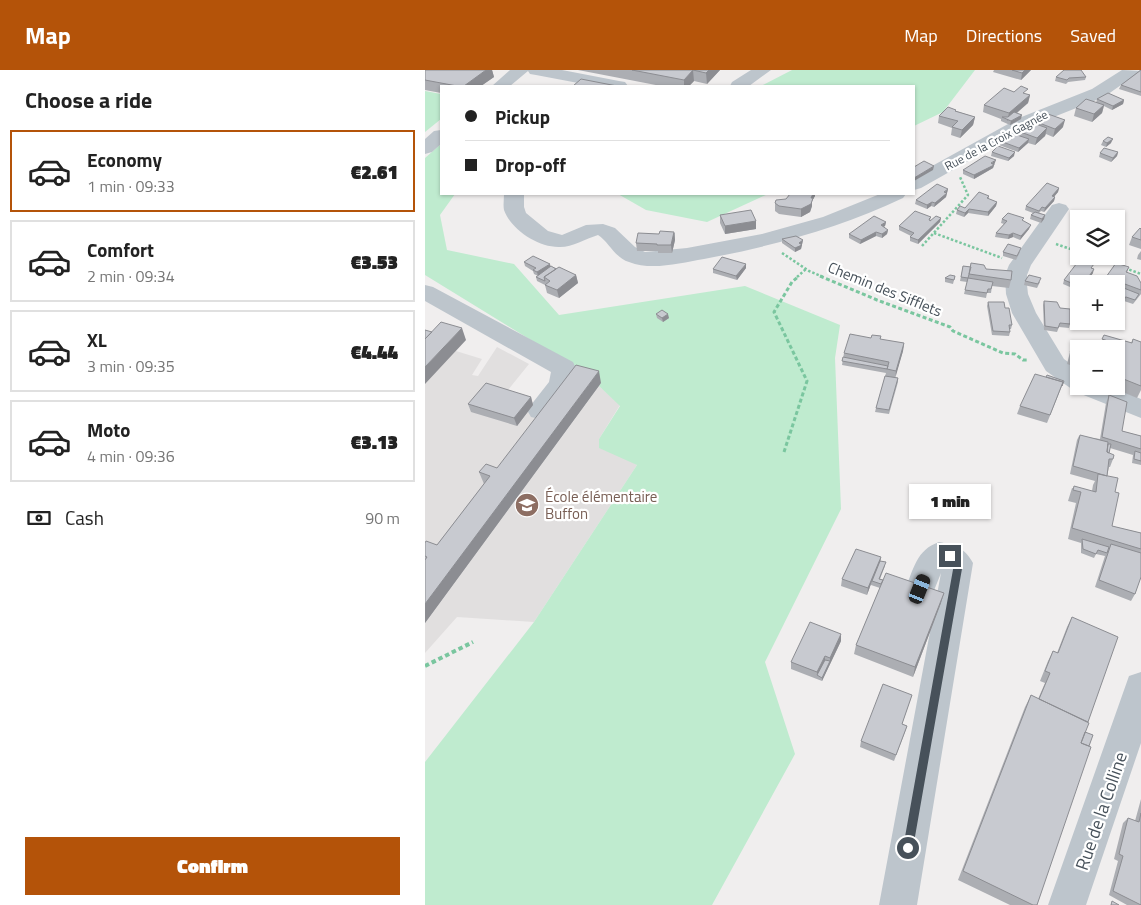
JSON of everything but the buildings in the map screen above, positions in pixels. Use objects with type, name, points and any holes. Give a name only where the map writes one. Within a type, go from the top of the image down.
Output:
[{"type":"street","points":[[501,85],[520,70]]},
{"type":"street","points":[[540,70],[614,85]]},
{"type":"street","points":[[740,85],[763,70]]},
{"type":"street","name":"Rue de la Croix Gagnée","points":[[915,183],[1025,122],[1098,93],[1133,70]]},
{"type":"street","points":[[425,148],[440,135]]},
{"type":"street","points":[[514,195],[513,208],[524,224],[547,238],[561,241],[599,229],[605,231],[627,253],[637,258],[770,247],[800,231],[893,195]]},
{"type":"street","points":[[1059,210],[1020,265],[1016,276],[1016,285],[1020,304],[1034,332],[1055,365],[1070,376]]},
{"type":"street","points":[[425,292],[564,368],[561,384],[540,410]]},
{"type":"street","points":[[1107,395],[1141,409]]},
{"type":"street","points":[[898,905],[958,563],[950,556],[939,554],[932,560],[920,589]]},
{"type":"street","name":"Rue de la Colline","points":[[1067,905],[1130,726],[1141,687]]},
{"type":"path","points":[[922,246],[968,195],[965,185]]},
{"type":"path","points":[[934,233],[1020,265]]},
{"type":"path","name":"Chemin des Sifflets","points":[[770,247],[783,253],[806,269],[877,300],[950,327],[953,332],[1003,353],[1015,354],[1025,361],[1035,360],[1044,366],[1055,365]]},
{"type":"path","points":[[1116,265],[1141,274]]},
{"type":"path","points":[[784,452],[807,381],[774,312],[793,282],[806,269]]},
{"type":"path","points":[[425,666],[473,642]]},
{"type":"shaded area","name":"École élémentaire Buffon","points":[[446,334],[466,340],[456,351],[482,359],[472,375],[478,376],[497,347],[529,364],[504,395],[533,405],[601,383],[599,386],[620,405],[599,439],[637,465],[534,622],[457,617],[425,653],[425,337]]},
{"type":"green space","points":[[792,70],[975,70],[943,112],[915,126],[915,85],[763,85]]},
{"type":"green space","points":[[425,91],[440,94],[440,120],[425,132]]},
{"type":"green space","points":[[440,145],[440,195],[454,195],[440,215],[447,250],[514,264],[559,315],[745,286],[840,325],[835,358],[841,509],[765,662],[795,754],[712,905],[425,905],[425,762],[534,622],[637,465],[599,448],[599,439],[620,406],[599,386],[601,383],[425,275],[425,158]]},
{"type":"green space","points":[[620,195],[766,195],[707,222],[646,210]]},
{"type":"place","name":"École élémentaire Buffon","points":[[527,505]]},
{"type":"route","points":[[908,848],[958,563],[950,556]]}]
